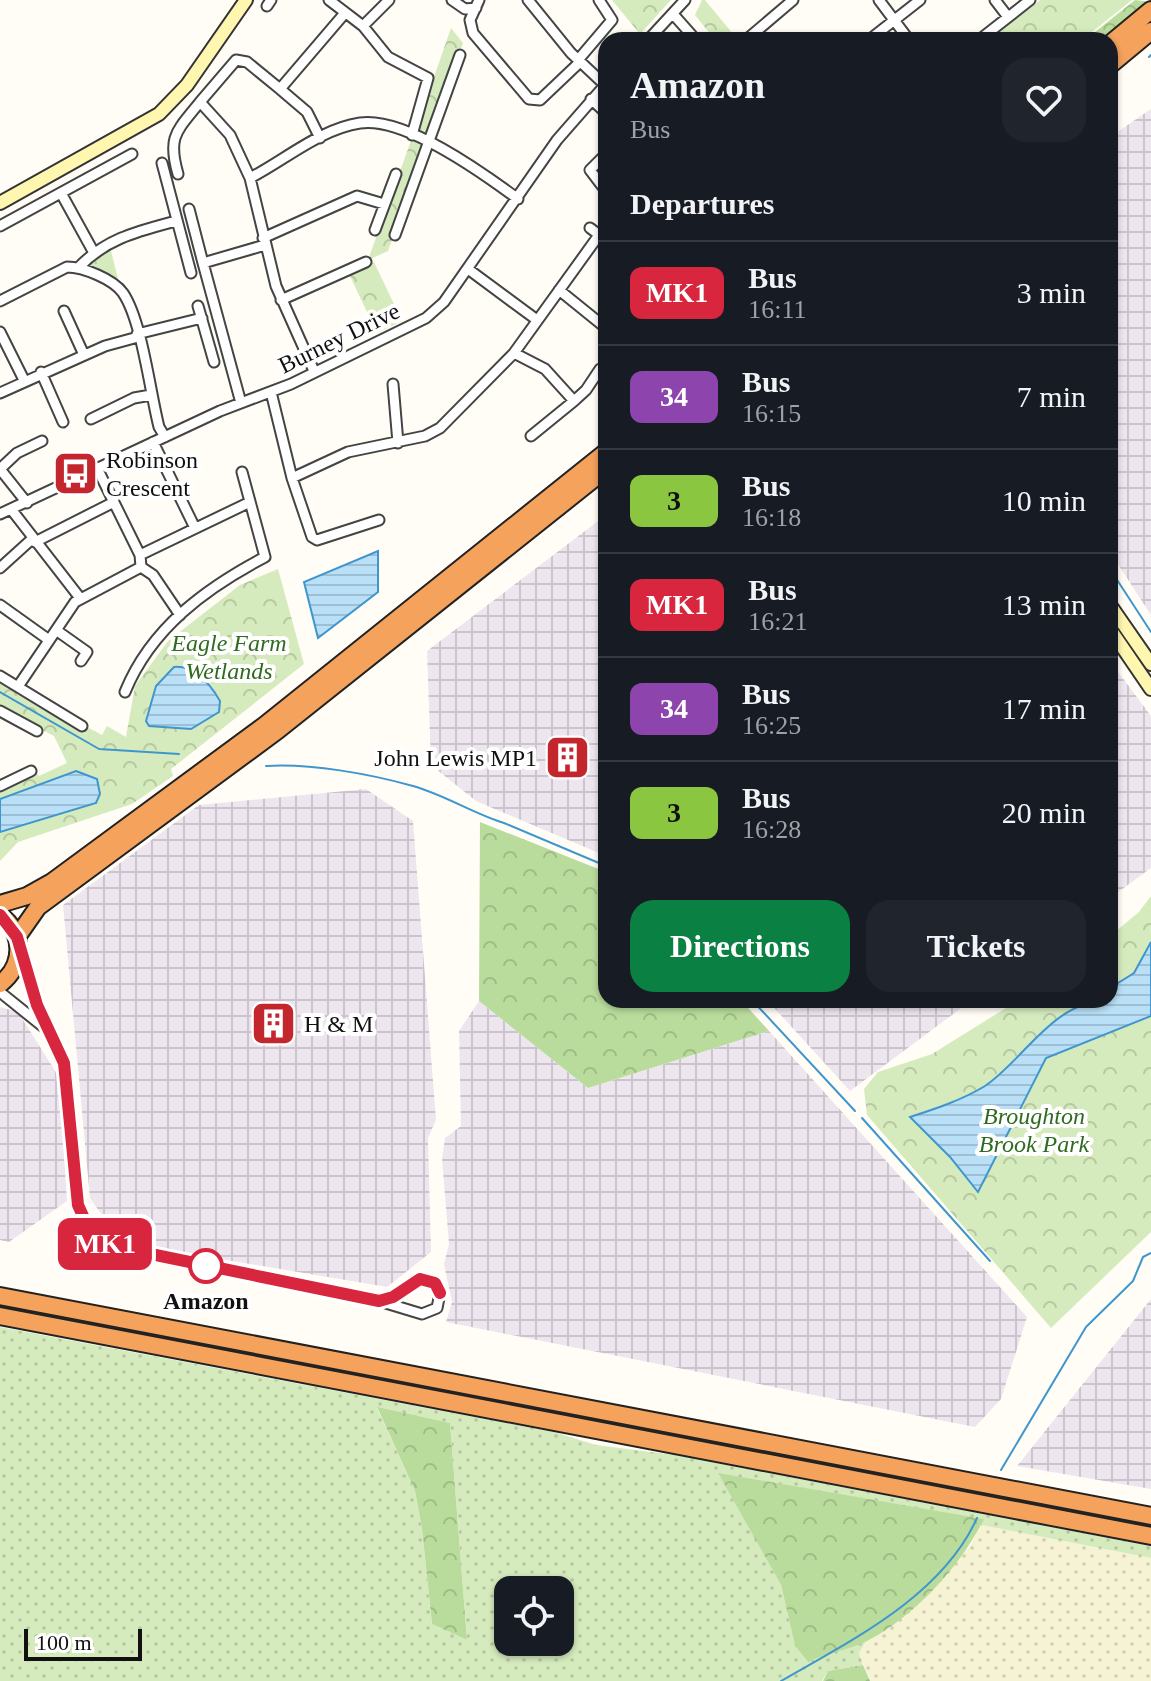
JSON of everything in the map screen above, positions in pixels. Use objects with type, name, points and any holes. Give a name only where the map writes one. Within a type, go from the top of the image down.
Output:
[{"type":"highway","points":[[1118,37],[1151,10]]},
{"type":"highway","points":[[1118,58],[1151,31]]},
{"type":"highway","points":[[0,904],[27,896],[52,882],[265,725],[598,458]]},
{"type":"highway","points":[[0,984],[13,972],[18,942],[38,907],[268,739],[598,475]]},
{"type":"highway","points":[[0,915],[18,942]]},
{"type":"highway","points":[[0,1296],[1151,1516]]},
{"type":"highway","points":[[0,1316],[1151,1536]]},
{"type":"street","points":[[0,203],[159,114],[187,85],[246,0]]},
{"type":"street","points":[[329,0],[363,26],[388,57],[428,78],[412,135]]},
{"type":"street","points":[[363,26],[389,0]]},
{"type":"street","points":[[452,0],[465,9],[478,4]]},
{"type":"street","points":[[528,0],[579,61],[598,78]]},
{"type":"street","points":[[599,0],[612,20],[602,32]]},
{"type":"street","points":[[656,32],[685,0]]},
{"type":"street","points":[[755,32],[793,0]]},
{"type":"street","points":[[879,0],[903,32]]},
{"type":"street","points":[[879,32],[920,0]]},
{"type":"street","points":[[995,0],[1008,17]]},
{"type":"street","points":[[989,32],[1030,0]]},
{"type":"street","points":[[478,4],[470,20],[473,33],[534,102],[579,61],[598,37]]},
{"type":"street","points":[[280,89],[345,13]]},
{"type":"street","points":[[673,14],[689,32]]},
{"type":"street","points":[[395,235],[460,55]]},
{"type":"street","points":[[178,174],[172,150],[173,137],[236,60],[247,62],[307,112],[320,138]]},
{"type":"street","name":"Burney Drive","points":[[0,514],[153,442],[271,392],[426,318],[444,302],[557,140],[598,92]]},
{"type":"street","points":[[591,99],[598,106]]},
{"type":"street","points":[[200,102],[230,135],[250,178],[281,300],[314,371]]},
{"type":"street","points":[[250,178],[278,159],[320,138],[357,123],[376,121],[457,156],[518,199]]},
{"type":"street","points":[[0,226],[132,154]]},
{"type":"street","points":[[598,162],[590,170],[598,180]]},
{"type":"street","points":[[162,163],[191,273]]},
{"type":"street","points":[[375,230],[396,174]]},
{"type":"street","points":[[61,193],[94,253]]},
{"type":"street","points":[[203,263],[264,242],[357,196],[384,204]]},
{"type":"street","points":[[189,209],[241,403]]},
{"type":"street","points":[[79,267],[94,253],[123,235],[176,221]]},
{"type":"street","points":[[590,228],[598,234]]},
{"type":"street","points":[[292,478],[348,452],[425,436],[440,428],[514,353],[598,242]]},
{"type":"street","points":[[281,300],[366,262]]},
{"type":"street","points":[[0,301],[67,267],[79,267],[119,289],[137,336],[165,437]]},
{"type":"street","points":[[468,269],[537,320]]},
{"type":"street","points":[[559,290],[598,322]]},
{"type":"street","points":[[198,306],[214,362]]},
{"type":"street","points":[[64,311],[84,355]]},
{"type":"street","points":[[0,393],[84,355],[202,318]]},
{"type":"street","points":[[0,332],[24,380]]},
{"type":"street","points":[[514,353],[545,369],[574,401]]},
{"type":"street","points":[[531,436],[586,390],[598,371]]},
{"type":"street","points":[[41,372],[63,422]]},
{"type":"street","points":[[393,384],[398,443]]},
{"type":"street","points":[[271,392],[292,478],[312,537],[317,540],[379,520]]},
{"type":"street","points":[[91,419],[134,398],[151,395]]},
{"type":"street","points":[[27,503],[0,469],[17,453],[42,441]]},
{"type":"street","points":[[153,442],[195,528]]},
{"type":"street","points":[[97,468],[140,555],[141,567]]},
{"type":"street","points":[[125,692],[146,651],[180,615],[206,592],[265,557],[242,472]]},
{"type":"street","points":[[0,568],[34,541],[114,502]]},
{"type":"street","points":[[140,555],[250,502]]},
{"type":"street","points":[[11,509],[80,598]]},
{"type":"street","points":[[141,567],[153,575],[180,615]]},
{"type":"street","points":[[19,685],[80,598],[141,567]]},
{"type":"street","points":[[0,605],[49,640]]},
{"type":"street","points":[[1118,617],[1151,664]]},
{"type":"street","points":[[56,630],[87,652],[81,661]]},
{"type":"street","points":[[1118,641],[1151,689]]},
{"type":"street","points":[[0,676],[82,726]]},
{"type":"street","points":[[0,711],[37,731]]},
{"type":"street","points":[[0,786],[31,771]]},
{"type":"street","points":[[18,942],[48,1031],[64,1063],[78,1205],[88,1227],[107,1245],[379,1301],[422,1314],[432,1312],[439,1302],[440,1293],[435,1283],[425,1279],[414,1281],[379,1301]]},
{"type":"street","points":[[0,992],[48,1031]]},
{"type":"street","points":[[408,1287],[405,1298],[411,1310]]},
{"type":"shaded area","points":[[1151,109],[1151,615],[1118,564],[1118,132]]},
{"type":"shaded area","points":[[598,521],[598,853],[476,801],[431,765],[427,651]]},
{"type":"shaded area","points":[[1118,672],[1151,716],[1151,868],[1118,892]]},
{"type":"shaded area","name":"H & M","points":[[366,789],[413,821],[436,1120],[428,1138],[431,1252],[387,1287],[138,1245],[113,1231],[90,1198],[63,905],[199,805]]},
{"type":"shaded area","points":[[479,1001],[588,1088],[769,1031],[1027,1317],[1001,1399],[975,1427],[446,1322],[452,1302],[444,1264],[449,1244],[442,1159],[445,1138],[461,1126],[459,1031]]},
{"type":"shaded area","points":[[0,1007],[18,1012],[59,1077],[67,1201],[9,1242],[0,1240]]},
{"type":"shaded area","points":[[774,1008],[961,1008],[850,1091]]},
{"type":"shaded area","points":[[1151,1299],[1151,1489],[1017,1466]]},
{"type":"shaded area","points":[[981,1525],[1151,1558],[1151,1681],[870,1681],[859,1653],[866,1641],[904,1614],[970,1546]]},
{"type":"green space","points":[[612,0],[671,0],[642,32],[638,32]]},
{"type":"green space","points":[[702,0],[705,0],[731,32],[709,32],[695,15]]},
{"type":"green space","points":[[1040,0],[1132,0],[1092,32],[999,32]]},
{"type":"green space","points":[[1135,0],[1151,2],[1114,32],[1095,32]]},
{"type":"green space","points":[[451,28],[463,43],[428,140],[414,135]]},
{"type":"green space","points":[[412,138],[427,143],[388,251],[368,260]]},
{"type":"green space","points":[[110,247],[119,283],[84,266]]},
{"type":"green space","points":[[374,262],[402,321],[377,333],[349,274]]},
{"type":"green space","name":"Eagle Farm Wetlands","points":[[278,569],[304,664],[171,769],[173,776],[132,804],[18,842],[0,861],[0,782],[32,767],[39,776],[67,763],[54,736],[0,708],[0,681],[102,735],[107,726],[126,737],[135,686],[168,641],[240,585]]},
{"type":"green space","points":[[480,822],[598,869],[598,1008],[748,1008],[769,1031],[588,1088],[479,1001]]},
{"type":"green space","name":"Broughton Brook Park","points":[[1151,896],[1151,1232],[1051,1328],[867,1115],[864,1089],[878,1072],[932,1054],[1006,1008],[1118,1008],[1118,929],[1139,912]]},
{"type":"green space","points":[[0,1327],[554,1432],[596,1445],[675,1455],[1151,1546],[1151,1558],[981,1525],[983,1519],[719,1474],[781,1585],[795,1646],[808,1662],[835,1649],[866,1641],[859,1653],[863,1665],[828,1671],[822,1681],[0,1681]],"holes":[[[377,1408],[450,1423],[467,1640],[432,1624],[415,1491]]]},
{"type":"green space","points":[[377,1407],[450,1423],[467,1640],[432,1624],[415,1491]]},
{"type":"green space","points":[[718,1473],[984,1519],[949,1572],[902,1618],[867,1641],[808,1662],[795,1646],[781,1585]]},
{"type":"green space","points":[[863,1665],[870,1681],[823,1681],[828,1671]]},
{"type":"water","points":[[378,551],[378,592],[318,638],[304,582]]},
{"type":"water","points":[[174,667],[195,672],[207,682],[220,701],[219,712],[191,729],[149,726],[146,721],[156,686]]},
{"type":"water","points":[[76,771],[97,779],[100,794],[96,803],[0,832],[0,799]]},
{"type":"water","points":[[1151,942],[1151,1016],[1046,1058],[978,1192],[950,1157],[910,1117],[958,1100],[985,1086],[1041,1033],[1072,1010],[1118,1008],[1118,983],[1134,973]]},
{"type":"waterway","points":[[1118,581],[1151,632]]},
{"type":"waterway","points":[[0,692],[99,749],[179,754]]},
{"type":"waterway","points":[[266,766],[340,770],[413,786],[598,863]]},
{"type":"waterway","points":[[759,1008],[855,1111]]},
{"type":"waterway","points":[[862,1118],[990,1261]]},
{"type":"waterway","points":[[1001,1470],[1086,1327],[1133,1281],[1143,1257],[1151,1253]]},
{"type":"waterway","points":[[781,1681],[865,1632],[918,1593],[942,1571],[977,1518]]},
{"type":"bus line","name":"MK1","points":[[0,915],[17,937],[37,1005],[64,1063],[78,1205],[88,1227],[107,1245],[379,1301],[393,1297],[420,1279],[435,1283],[440,1293]]},
{"type":"place","name":"Robinson Crescent","points":[[75,474]]},
{"type":"place","name":"John Lewis MP1","points":[[568,758]]},
{"type":"place","name":"H & M","points":[[273,1024]]},
{"type":"place","name":"Amazon","points":[[206,1266]]}]
